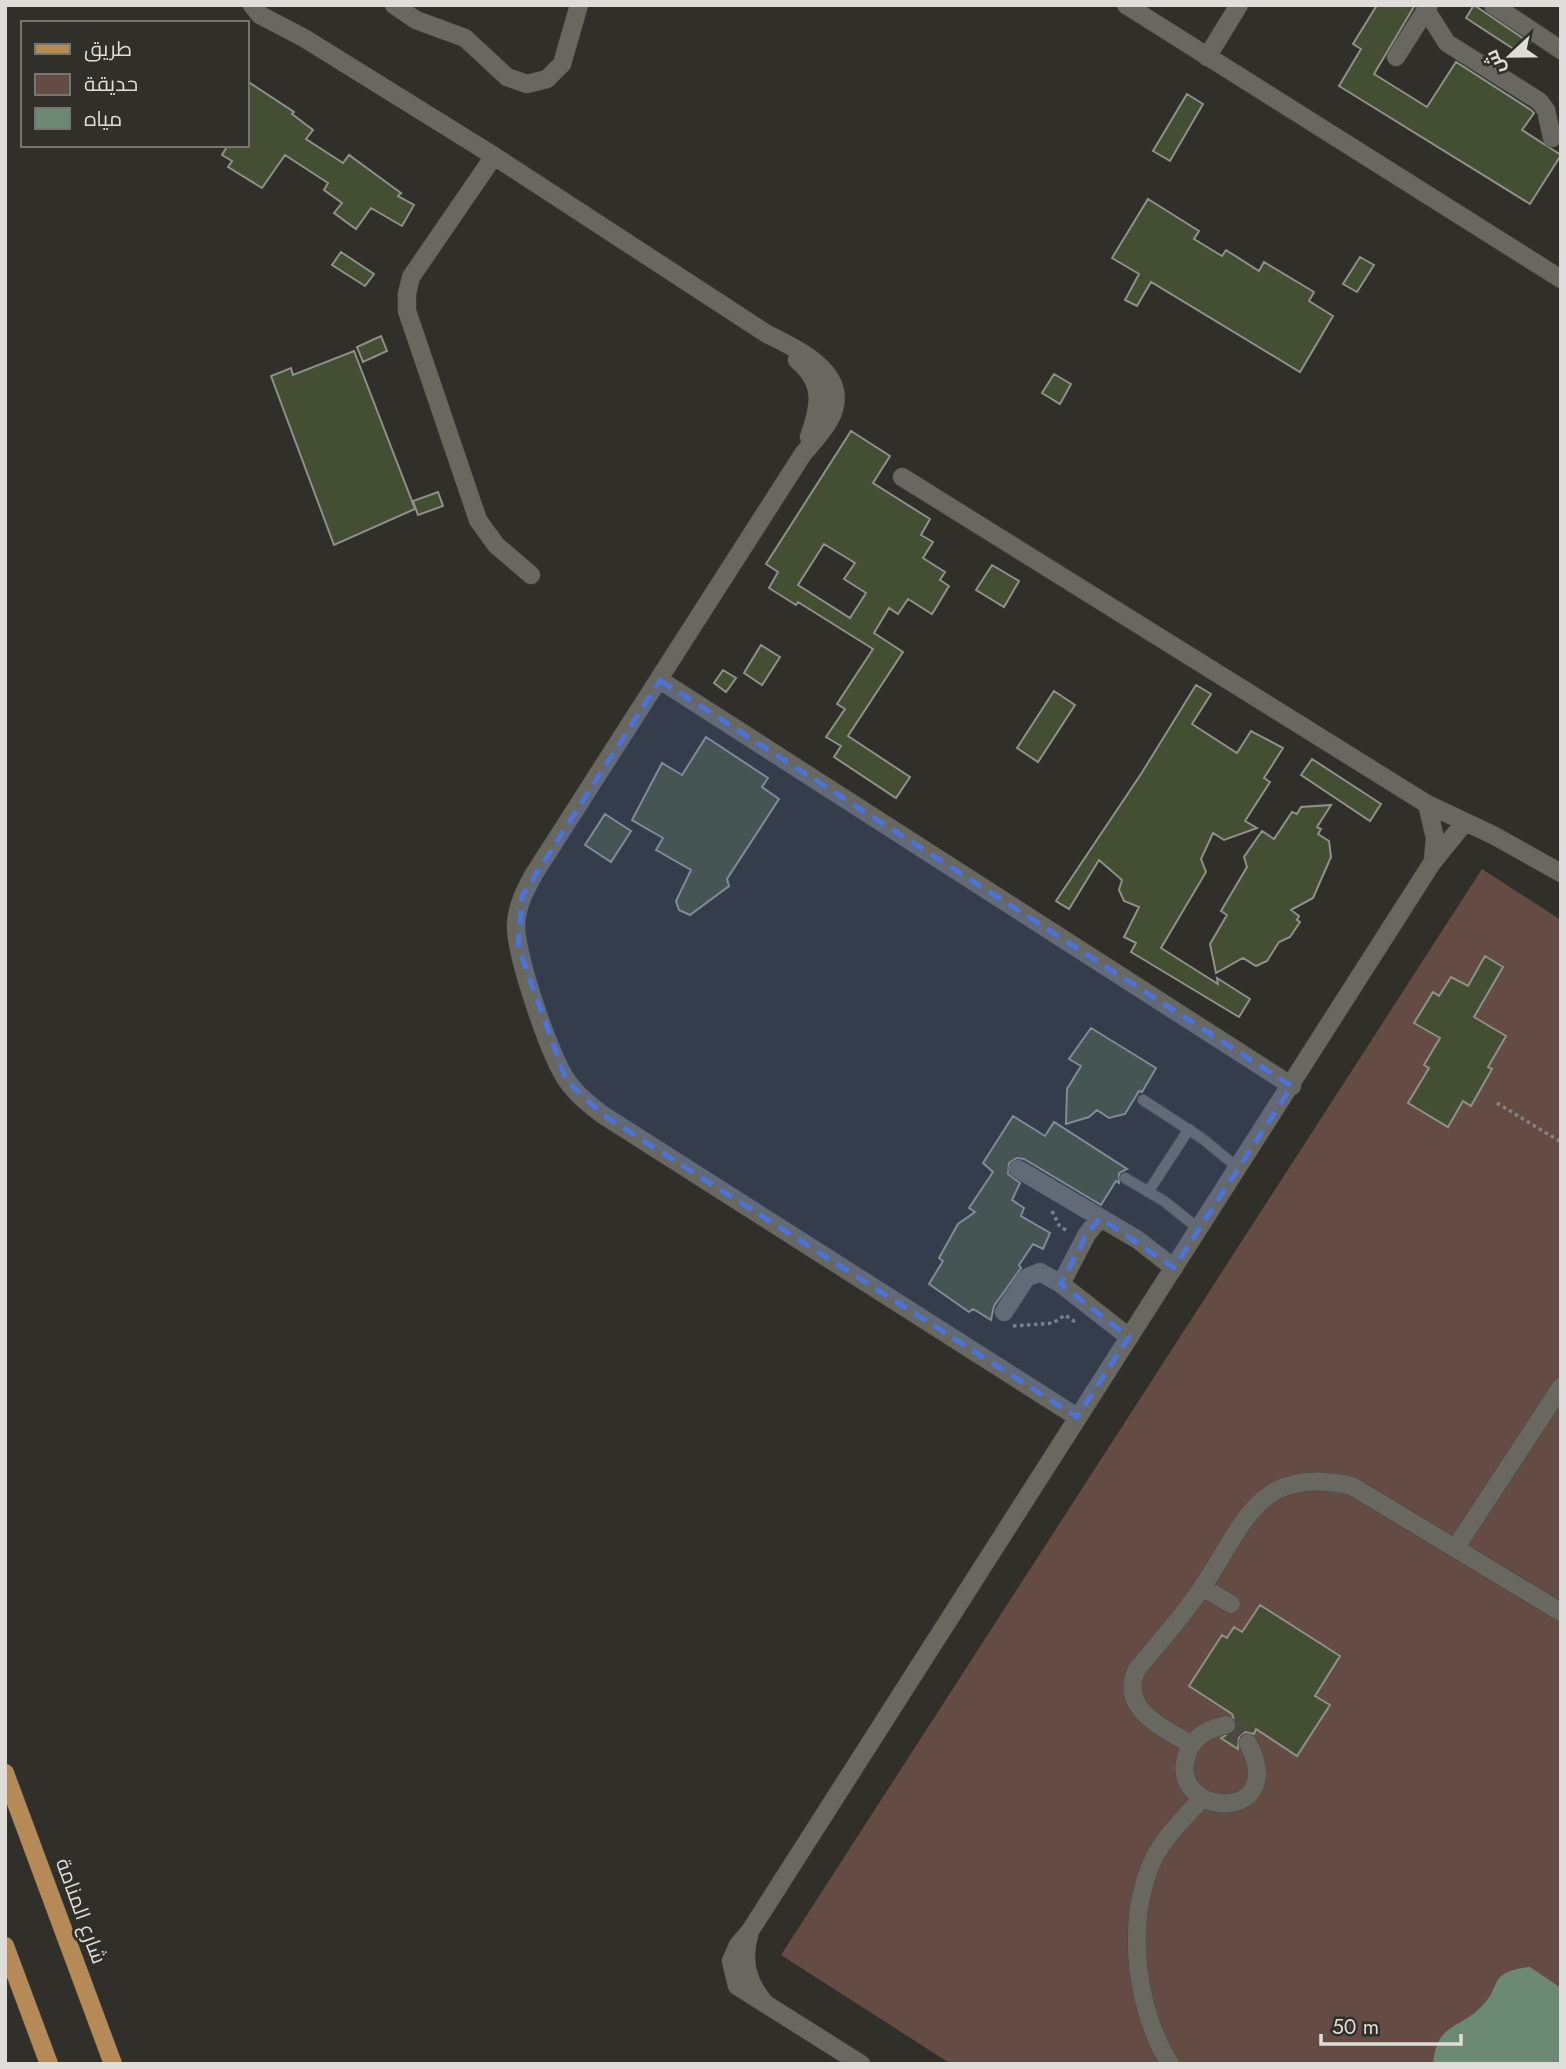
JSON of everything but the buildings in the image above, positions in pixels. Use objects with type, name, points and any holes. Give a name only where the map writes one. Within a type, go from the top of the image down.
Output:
[{"type":"main road","name":"شارع المنامة","points":[[5,1773],[113,2064]]},
{"type":"main road","points":[[5,1946],[49,2064]]},
{"type":"street","points":[[252,5],[260,15],[304,38],[494,156],[768,334],[816,362],[831,379],[835,401],[828,422],[803,454],[522,896],[516,923],[518,946],[566,1080],[603,1115],[1077,1417]]},
{"type":"street","points":[[268,5],[304,38]]},
{"type":"street","points":[[394,5],[416,20],[465,38],[507,77],[527,84],[547,79],[562,64],[579,5]]},
{"type":"street","points":[[1126,5],[1561,279]]},
{"type":"street","points":[[1207,57],[1240,5]]},
{"type":"street","points":[[1493,5],[1561,50]]},
{"type":"street","points":[[1396,57],[1428,8],[1447,43],[1539,101],[1546,110],[1552,138]]},
{"type":"street","points":[[494,156],[411,277],[407,311],[478,520],[496,545],[531,575]]},
{"type":"street","points":[[902,477],[1427,804],[1561,873]]},
{"type":"street","points":[[660,680],[1292,1086]]},
{"type":"street","points":[[1427,804],[1434,838],[1432,863]]},
{"type":"street","points":[[861,2064],[766,2004],[743,1993],[731,1970],[733,1952],[750,1931],[1432,863],[1465,822]]},
{"type":"street","points":[[1018,1169],[1138,1240],[1174,1268]]},
{"type":"street","points":[[1061,1284],[1087,1234],[1100,1218]]},
{"type":"street","points":[[1004,1312],[1030,1274],[1040,1272],[1061,1284],[1129,1337]]},
{"type":"street","points":[[1456,1548],[1561,1387]]},
{"type":"street","points":[[1191,1745],[1135,1705],[1130,1693],[1131,1681],[1137,1669],[1202,1587],[1244,1517],[1261,1500],[1282,1488],[1305,1481],[1329,1480],[1352,1486],[1561,1612]]},
{"type":"street","points":[[1202,1587],[1231,1604]]},
{"type":"street","points":[[1226,1725],[1203,1734],[1191,1745],[1185,1768],[1187,1780],[1202,1798],[1226,1805],[1238,1802],[1251,1793],[1258,1777],[1257,1761],[1248,1743]]},
{"type":"street","points":[[1170,2064],[1150,2024],[1142,1995],[1137,1933],[1150,1873],[1162,1844],[1202,1798]]},
{"type":"lane","points":[[1143,1100],[1189,1129],[1238,1168]]},
{"type":"lane","points":[[1148,1192],[1189,1129]]},
{"type":"lane","points":[[1125,1178],[1199,1229]]},
{"type":"path","points":[[1497,1102],[1561,1143]]},
{"type":"path","points":[[1004,1312],[1000,1319],[1006,1323],[1027,1327],[1053,1323],[1065,1315],[1077,1320],[1085,1304]]},
{"type":"highlighted area","points":[[660,680],[1292,1086],[1174,1268],[1100,1218],[1087,1234],[1061,1284],[1129,1337],[1077,1417],[603,1115],[566,1080],[518,946],[522,896]]},
{"type":"green space","points":[[1482,869],[1561,920],[1561,2064],[951,2064],[781,1955]]},
{"type":"water","points":[[1530,1967],[1561,1988],[1561,2064],[1433,2064],[1435,2051],[1443,2035],[1487,2001],[1501,1977],[1516,1969]]},
{"type":"tunnel","points":[[1226,1725],[1236,1730],[1248,1743]]}]
